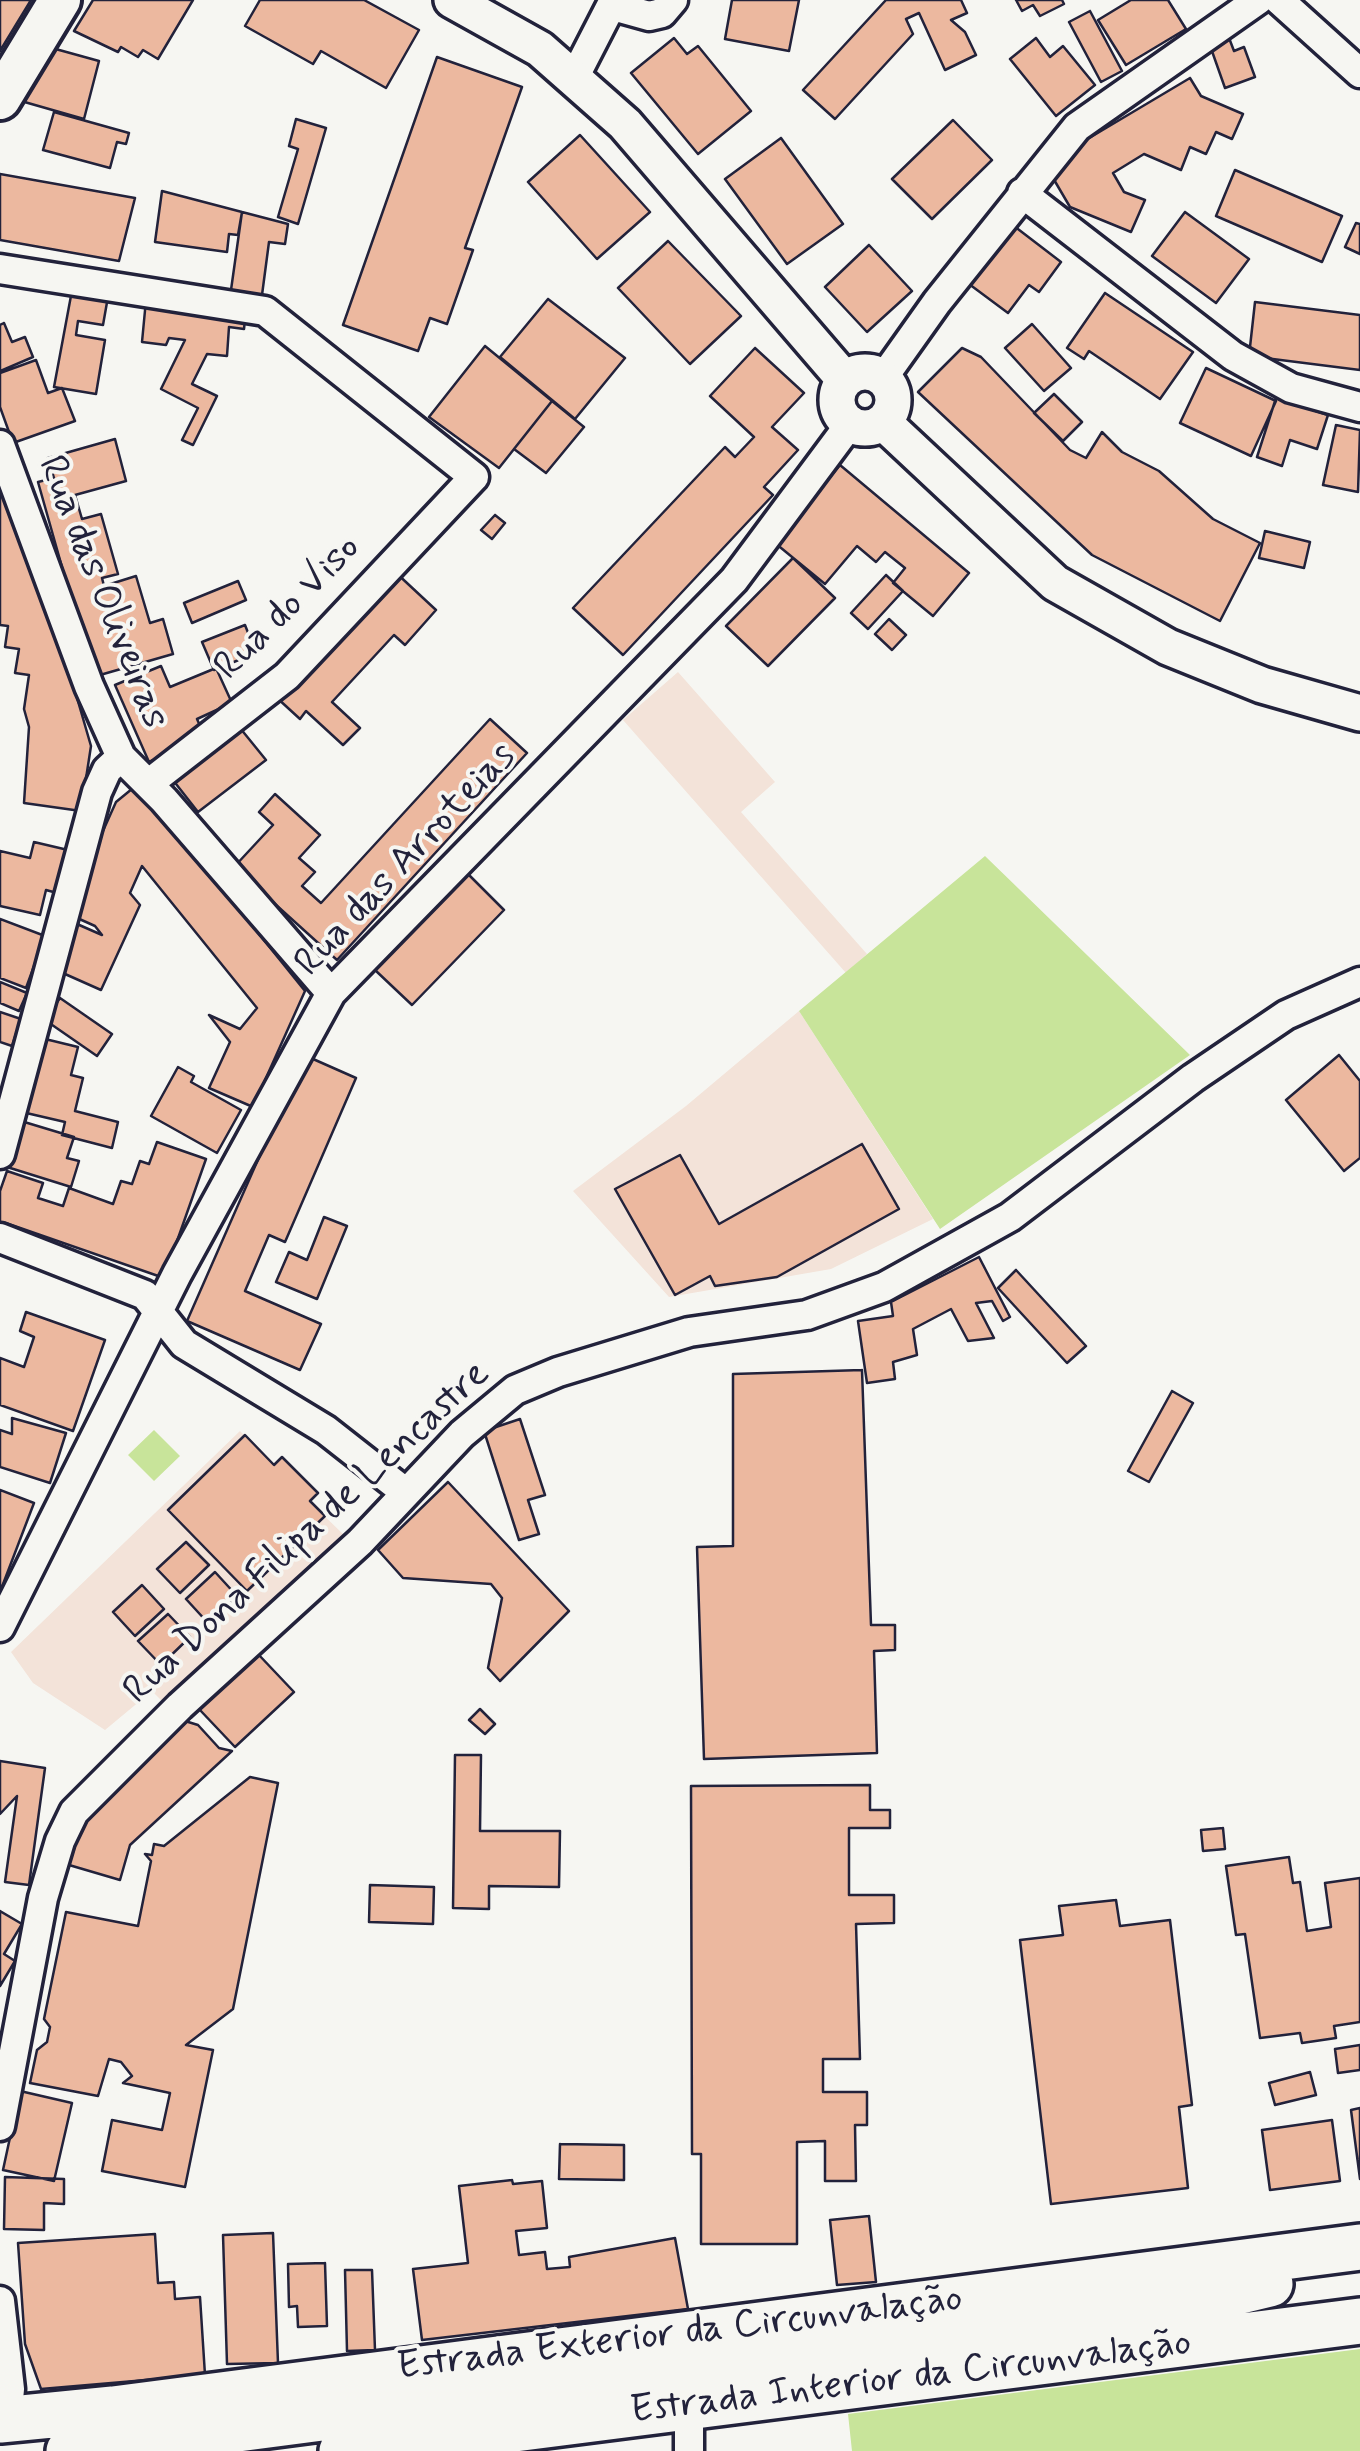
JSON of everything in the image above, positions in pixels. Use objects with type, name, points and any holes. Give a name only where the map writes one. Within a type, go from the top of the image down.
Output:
[{"type":"main road","points":[[0,100],[60,0]]},
{"type":"main road","name":"Estrada Exterior da Circunvalação","points":[[4,2420],[695,2335],[1360,2246]]},
{"type":"main road","points":[[69,2451],[1179,2306],[1360,2266]]},
{"type":"main road","name":"Estrada Interior da Circunvalação","points":[[1179,2306],[1360,2298]]},
{"type":"main road","name":"Estrada Interior da Circunvalação","points":[[342,2451],[1360,2322]]},
{"type":"street","points":[[452,0],[540,49],[625,124],[844,380]]},
{"type":"street","points":[[575,76],[614,3],[649,16],[662,13],[673,0]]},
{"type":"street","points":[[883,378],[1022,193],[1078,127],[1258,0]]},
{"type":"street","points":[[1279,0],[1360,73]]},
{"type":"street","points":[[1022,193],[1042,213],[1233,356],[1291,388],[1360,407]]},
{"type":"street","name":"Rua do Viso","points":[[0,269],[264,311],[474,477],[287,676],[148,784]]},
{"type":"street","points":[[844,380],[868,372],[883,378],[894,400],[866,423]]},
{"type":"street","points":[[844,380],[836,403],[866,423],[1056,582],[1168,647],[1262,686],[1360,714]]},
{"type":"street","name":"Rua das Arroteias","points":[[0,1627],[158,1311],[331,993],[734,580],[866,423]]},
{"type":"street","name":"Rua das Oliveiras","points":[[0,445],[89,686],[121,757],[331,993]]},
{"type":"street","points":[[0,1154],[97,792],[107,770],[121,757]]},
{"type":"street","name":"Rua Dona Filipa de Lencastre","points":[[7,2044],[43,1898],[60,1841],[74,1812],[180,1706],[360,1542],[462,1434],[529,1384],[689,1332],[807,1314],[884,1287],[1010,1217],[1193,1078],[1286,1015],[1360,982]]},
{"type":"street","points":[[0,1238],[134,1289],[184,1344],[326,1430],[405,1492]]},
{"type":"street","points":[[0,2126],[7,2044]]},
{"type":"street","points":[[0,2301],[10,2389],[4,2420]]},
{"type":"street","points":[[689,2451],[690,2406]]},
{"type":"shaded area","points":[[678,672],[775,782],[741,812],[867,954],[846,973],[623,720]]},
{"type":"shaded area","points":[[799,1011],[933,1219],[831,1269],[669,1297],[573,1191],[686,1106]]},
{"type":"shaded area","points":[[240,1431],[274,1465],[282,1457],[318,1493],[310,1502],[345,1536],[271,1611],[165,1704],[152,1691],[105,1730],[33,1683],[11,1652]]},
{"type":"green space","points":[[985,856],[1190,1055],[940,1229],[799,1011]]},
{"type":"green space","points":[[154,1430],[180,1456],[154,1481],[128,1455]]},
{"type":"green space","points":[[1360,2349],[1360,2451],[852,2451],[848,2414]]},
{"type":"building","points":[[0,0],[31,0],[0,51]]},
{"type":"building","points":[[93,0],[193,0],[158,59],[143,50],[138,57],[121,47],[118,52],[74,31]]},
{"type":"building","points":[[260,0],[364,0],[419,30],[386,88],[321,51],[313,64],[245,26]]},
{"type":"building","points":[[732,0],[799,0],[789,51],[725,39]]},
{"type":"building","points":[[886,0],[961,0],[967,13],[951,20],[965,32],[976,55],[945,70],[919,13],[906,19],[913,34],[835,119],[803,90]]},
{"type":"building","points":[[1016,0],[1062,0],[1064,4],[1040,16],[1033,5],[1022,11]]},
{"type":"building","points":[[1131,0],[1168,0],[1186,29],[1126,65],[1098,20]]},
{"type":"building","points":[[1090,11],[1122,71],[1101,82],[1069,22]]},
{"type":"building","points":[[1226,30],[1234,51],[1244,47],[1255,77],[1225,88],[1207,37]]},
{"type":"building","points":[[674,38],[687,54],[698,46],[751,111],[698,154],[631,73]]},
{"type":"building","points":[[1036,38],[1050,57],[1063,46],[1095,85],[1056,116],[1010,59]]},
{"type":"building","points":[[52,48],[99,61],[84,119],[21,101]]},
{"type":"building","points":[[437,57],[522,87],[465,248],[473,250],[447,324],[430,318],[418,351],[343,325]]},
{"type":"building","points":[[1190,78],[1201,96],[1243,114],[1232,139],[1216,132],[1206,154],[1190,147],[1181,170],[1144,154],[1113,173],[1124,192],[1145,200],[1131,232],[1070,207],[1053,178],[1064,153]]},
{"type":"building","points":[[54,112],[129,133],[126,144],[117,142],[110,168],[43,150]]},
{"type":"building","points":[[296,119],[326,128],[298,224],[278,217],[298,149],[289,146]]},
{"type":"building","points":[[953,120],[992,160],[932,219],[892,179]]},
{"type":"building","points":[[580,135],[650,212],[597,259],[528,182]]},
{"type":"building","points":[[781,138],[843,224],[787,264],[725,179]]},
{"type":"building","points":[[1235,170],[1342,216],[1322,262],[1216,216]]},
{"type":"building","points":[[0,174],[135,198],[119,261],[0,240]]},
{"type":"building","points":[[162,191],[242,212],[238,235],[229,234],[227,252],[155,242]]},
{"type":"building","points":[[242,212],[288,224],[285,244],[269,242],[262,295],[231,290]]},
{"type":"building","points":[[1185,212],[1249,259],[1216,303],[1152,256]]},
{"type":"building","points":[[1356,223],[1360,224],[1360,254],[1345,247]]},
{"type":"building","points":[[1014,226],[1061,262],[1039,292],[1029,285],[1008,313],[969,284]]},
{"type":"building","points":[[668,241],[741,316],[690,364],[618,288]]},
{"type":"building","points":[[869,245],[912,291],[867,332],[825,287]]},
{"type":"building","points":[[73,285],[109,291],[103,325],[78,321],[76,335],[105,340],[96,394],[54,387]]},
{"type":"building","points":[[1105,293],[1193,352],[1160,399],[1089,351],[1084,359],[1067,348]]},
{"type":"building","points":[[548,299],[625,358],[575,419],[500,357]]},
{"type":"building","points":[[146,300],[246,310],[244,329],[229,327],[227,356],[207,354],[192,384],[217,396],[193,445],[182,440],[198,408],[161,389],[185,340],[169,338],[166,345],[142,342]]},
{"type":"building","points":[[1255,302],[1360,315],[1360,370],[1249,356]]},
{"type":"building","points":[[4,323],[12,342],[25,337],[33,357],[0,371],[0,325]]},
{"type":"building","points":[[1032,324],[1071,368],[1044,391],[1005,348]]},
{"type":"building","points":[[485,346],[552,401],[499,468],[429,417]]},
{"type":"building","points":[[755,348],[804,393],[772,427],[798,450],[764,487],[773,495],[623,655],[573,608],[725,447],[735,457],[754,437],[710,396]]},
{"type":"building","points":[[962,348],[981,357],[1070,450],[1086,458],[1102,432],[1122,452],[1159,471],[1213,519],[1260,543],[1220,621],[1092,555],[918,392]]},
{"type":"building","points":[[36,360],[48,393],[62,388],[75,421],[13,443],[0,407],[0,373]]},
{"type":"building","points":[[1206,368],[1276,401],[1251,456],[1180,423]]},
{"type":"building","points":[[1054,394],[1082,422],[1063,441],[1034,413]]},
{"type":"building","points":[[1276,398],[1328,415],[1317,449],[1290,440],[1282,466],[1257,457]]},
{"type":"building","points":[[552,401],[584,427],[546,473],[514,449]]},
{"type":"building","points":[[1336,425],[1360,430],[1358,492],[1323,485]]},
{"type":"building","points":[[115,439],[126,481],[75,495],[82,519],[101,514],[118,574],[102,578],[104,586],[136,576],[150,623],[163,619],[173,654],[93,677],[38,482],[54,478],[48,458]]},
{"type":"building","points":[[840,465],[969,573],[933,616],[893,583],[905,568],[885,552],[876,562],[857,546],[825,584],[775,543]]},
{"type":"building","points":[[13,477],[91,746],[81,811],[24,803],[29,727],[24,709],[29,675],[15,673],[19,649],[5,647],[8,626],[0,625],[0,481]]},
{"type":"building","points":[[495,515],[505,523],[492,539],[481,530]]},
{"type":"building","points":[[1265,531],[1310,542],[1304,568],[1259,558]]},
{"type":"building","points":[[793,558],[835,598],[768,666],[726,626]]},
{"type":"building","points":[[393,570],[436,610],[405,645],[394,635],[332,702],[360,728],[343,745],[306,711],[300,719],[276,697]]},
{"type":"building","points":[[886,575],[903,591],[868,629],[851,613]]},
{"type":"building","points":[[238,581],[246,600],[192,623],[184,603]]},
{"type":"building","points":[[889,619],[906,635],[892,650],[875,634]]},
{"type":"building","points":[[245,625],[256,653],[214,670],[202,642]]},
{"type":"building","points":[[161,666],[170,687],[216,668],[232,703],[197,719],[205,737],[149,762],[115,685]]},
{"type":"building","points":[[490,719],[527,753],[337,960],[234,867],[273,825],[259,812],[275,794],[320,835],[299,858],[315,872],[302,886],[321,903]]},
{"type":"building","points":[[236,723],[266,760],[198,812],[169,775]]},
{"type":"building","points":[[138,784],[305,991],[253,1107],[209,1088],[230,1042],[209,1015],[240,1029],[257,1008],[142,866],[130,893],[140,905],[101,990],[56,970],[77,924],[102,935],[95,926],[66,913],[116,802]]},
{"type":"building","points":[[34,842],[68,850],[57,893],[46,890],[40,915],[0,906],[0,851],[30,858]]},
{"type":"building","points":[[468,874],[504,910],[412,1005],[375,970]]},
{"type":"building","points":[[0,919],[45,936],[26,988],[0,978]]},
{"type":"building","points":[[0,982],[27,993],[19,1011],[0,1003]]},
{"type":"building","points":[[60,998],[112,1034],[97,1056],[45,1020]]},
{"type":"building","points":[[0,1012],[21,1019],[12,1046],[0,1042]]},
{"type":"building","points":[[41,1038],[78,1047],[71,1075],[83,1078],[75,1111],[118,1122],[112,1148],[62,1135],[65,1122],[22,1112]]},
{"type":"building","points":[[304,1055],[356,1078],[285,1242],[269,1235],[245,1291],[321,1324],[300,1370],[187,1321]]},
{"type":"building","points":[[1339,1055],[1360,1081],[1360,1158],[1344,1171],[1286,1100]]},
{"type":"building","points":[[178,1067],[194,1076],[191,1082],[241,1110],[217,1153],[151,1116]]},
{"type":"building","points":[[21,1121],[74,1137],[67,1158],[79,1161],[71,1187],[7,1167]]},
{"type":"building","points":[[157,1142],[206,1159],[164,1278],[0,1221],[0,1191],[7,1171],[43,1183],[38,1198],[63,1206],[69,1188],[113,1204],[121,1181],[132,1184],[140,1161],[149,1164]]},
{"type":"building","points":[[862,1144],[899,1209],[777,1277],[715,1286],[710,1276],[675,1295],[615,1189],[680,1155],[719,1224]]},
{"type":"building","points":[[324,1217],[347,1226],[317,1299],[276,1282],[289,1252],[307,1260]]},
{"type":"building","points":[[979,1257],[1010,1317],[1003,1321],[992,1301],[976,1303],[994,1338],[968,1341],[951,1309],[913,1329],[917,1355],[893,1362],[895,1379],[867,1383],[858,1321],[893,1316],[891,1302]]},
{"type":"building","points":[[1016,1270],[1086,1346],[1067,1363],[998,1288]]},
{"type":"building","points":[[26,1312],[105,1340],[73,1431],[0,1405],[0,1358],[24,1367],[34,1337],[20,1331]]},
{"type":"building","points":[[862,1370],[871,1625],[895,1625],[895,1650],[874,1651],[877,1753],[704,1759],[697,1547],[733,1546],[733,1374]]},
{"type":"building","points":[[1172,1391],[1193,1403],[1149,1482],[1128,1471]]},
{"type":"building","points":[[12,1418],[66,1433],[50,1483],[0,1467],[0,1430],[12,1434]]},
{"type":"building","points":[[520,1419],[545,1495],[528,1500],[539,1534],[519,1540],[484,1431]]},
{"type":"building","points":[[245,1435],[274,1465],[282,1457],[318,1493],[310,1501],[325,1516],[247,1591],[168,1510]]},
{"type":"building","points":[[448,1482],[569,1611],[500,1681],[488,1668],[502,1598],[491,1584],[403,1578],[378,1550]]},
{"type":"building","points":[[0,1490],[34,1503],[0,1592]]},
{"type":"building","points":[[186,1542],[209,1565],[180,1593],[157,1569]]},
{"type":"building","points":[[215,1572],[237,1596],[208,1623],[186,1599]]},
{"type":"building","points":[[142,1585],[164,1609],[135,1636],[113,1612]]},
{"type":"building","points":[[168,1614],[190,1637],[161,1665],[138,1641]]},
{"type":"building","points":[[258,1654],[294,1692],[235,1747],[199,1709]]},
{"type":"building","points":[[480,1709],[495,1724],[485,1734],[469,1720]]},
{"type":"building","points":[[185,1721],[198,1725],[219,1748],[232,1751],[130,1845],[120,1880],[69,1865],[85,1813]]},
{"type":"building","points":[[455,1755],[481,1755],[480,1831],[560,1831],[559,1887],[489,1886],[489,1909],[453,1908]]},
{"type":"building","points":[[0,1761],[45,1768],[29,1885],[5,1882],[17,1796],[0,1814]]},
{"type":"building","points":[[250,1777],[278,1783],[233,2009],[186,2045],[213,2050],[185,2187],[102,2171],[112,2120],[162,2130],[170,2093],[123,2083],[132,2076],[121,2062],[109,2059],[98,2096],[30,2083],[37,2050],[47,2042],[50,2027],[44,2019],[66,1912],[138,1926],[151,1861],[145,1854],[152,1855],[154,1844],[164,1846]]},
{"type":"building","points":[[870,1785],[870,1810],[890,1810],[890,1828],[849,1828],[849,1895],[894,1895],[894,1923],[856,1924],[860,2059],[823,2059],[823,2092],[867,2092],[867,2125],[855,2125],[856,2181],[825,2181],[825,2141],[797,2142],[797,2244],[701,2244],[701,2154],[692,2154],[691,1786]]},
{"type":"building","points":[[1223,1828],[1225,1849],[1203,1851],[1201,1830]]},
{"type":"building","points":[[1289,1857],[1293,1883],[1300,1882],[1307,1931],[1331,1927],[1325,1883],[1360,1878],[1360,2022],[1334,2026],[1336,2038],[1302,2043],[1300,2033],[1260,2038],[1245,1934],[1236,1935],[1226,1866]]},
{"type":"building","points":[[370,1885],[434,1887],[433,1924],[369,1922]]},
{"type":"building","points":[[1116,1900],[1120,1926],[1170,1920],[1192,2105],[1179,2107],[1188,2188],[1051,2204],[1020,1940],[1063,1935],[1059,1906]]},
{"type":"building","points":[[0,1911],[22,1924],[4,1954],[15,1961],[0,1986]]},
{"type":"building","points":[[1360,2045],[1360,2070],[1338,2073],[1335,2049]]},
{"type":"building","points":[[1310,2072],[1316,2095],[1275,2105],[1269,2083]]},
{"type":"building","points":[[20,2091],[72,2103],[54,2181],[3,2170]]},
{"type":"building","points":[[1360,2108],[1360,2179],[1351,2110]]},
{"type":"building","points":[[1332,2120],[1340,2181],[1270,2190],[1262,2130]]},
{"type":"building","points":[[560,2144],[624,2145],[624,2180],[559,2179]]},
{"type":"building","points":[[5,2177],[64,2179],[64,2204],[44,2203],[44,2230],[4,2229]]},
{"type":"building","points":[[512,2180],[513,2184],[542,2181],[547,2228],[516,2231],[519,2255],[545,2252],[547,2269],[570,2267],[569,2257],[675,2238],[688,2309],[422,2340],[413,2269],[468,2263],[459,2186]]},
{"type":"building","points":[[869,2216],[876,2282],[837,2285],[830,2220]]},
{"type":"building","points":[[273,2233],[278,2363],[227,2364],[223,2235]]},
{"type":"building","points":[[155,2234],[158,2283],[174,2282],[175,2299],[200,2297],[205,2375],[41,2389],[25,2344],[18,2243]]},
{"type":"building","points":[[325,2263],[327,2326],[298,2327],[297,2306],[289,2307],[288,2264]]},
{"type":"building","points":[[345,2270],[372,2270],[375,2350],[347,2351]]}]
